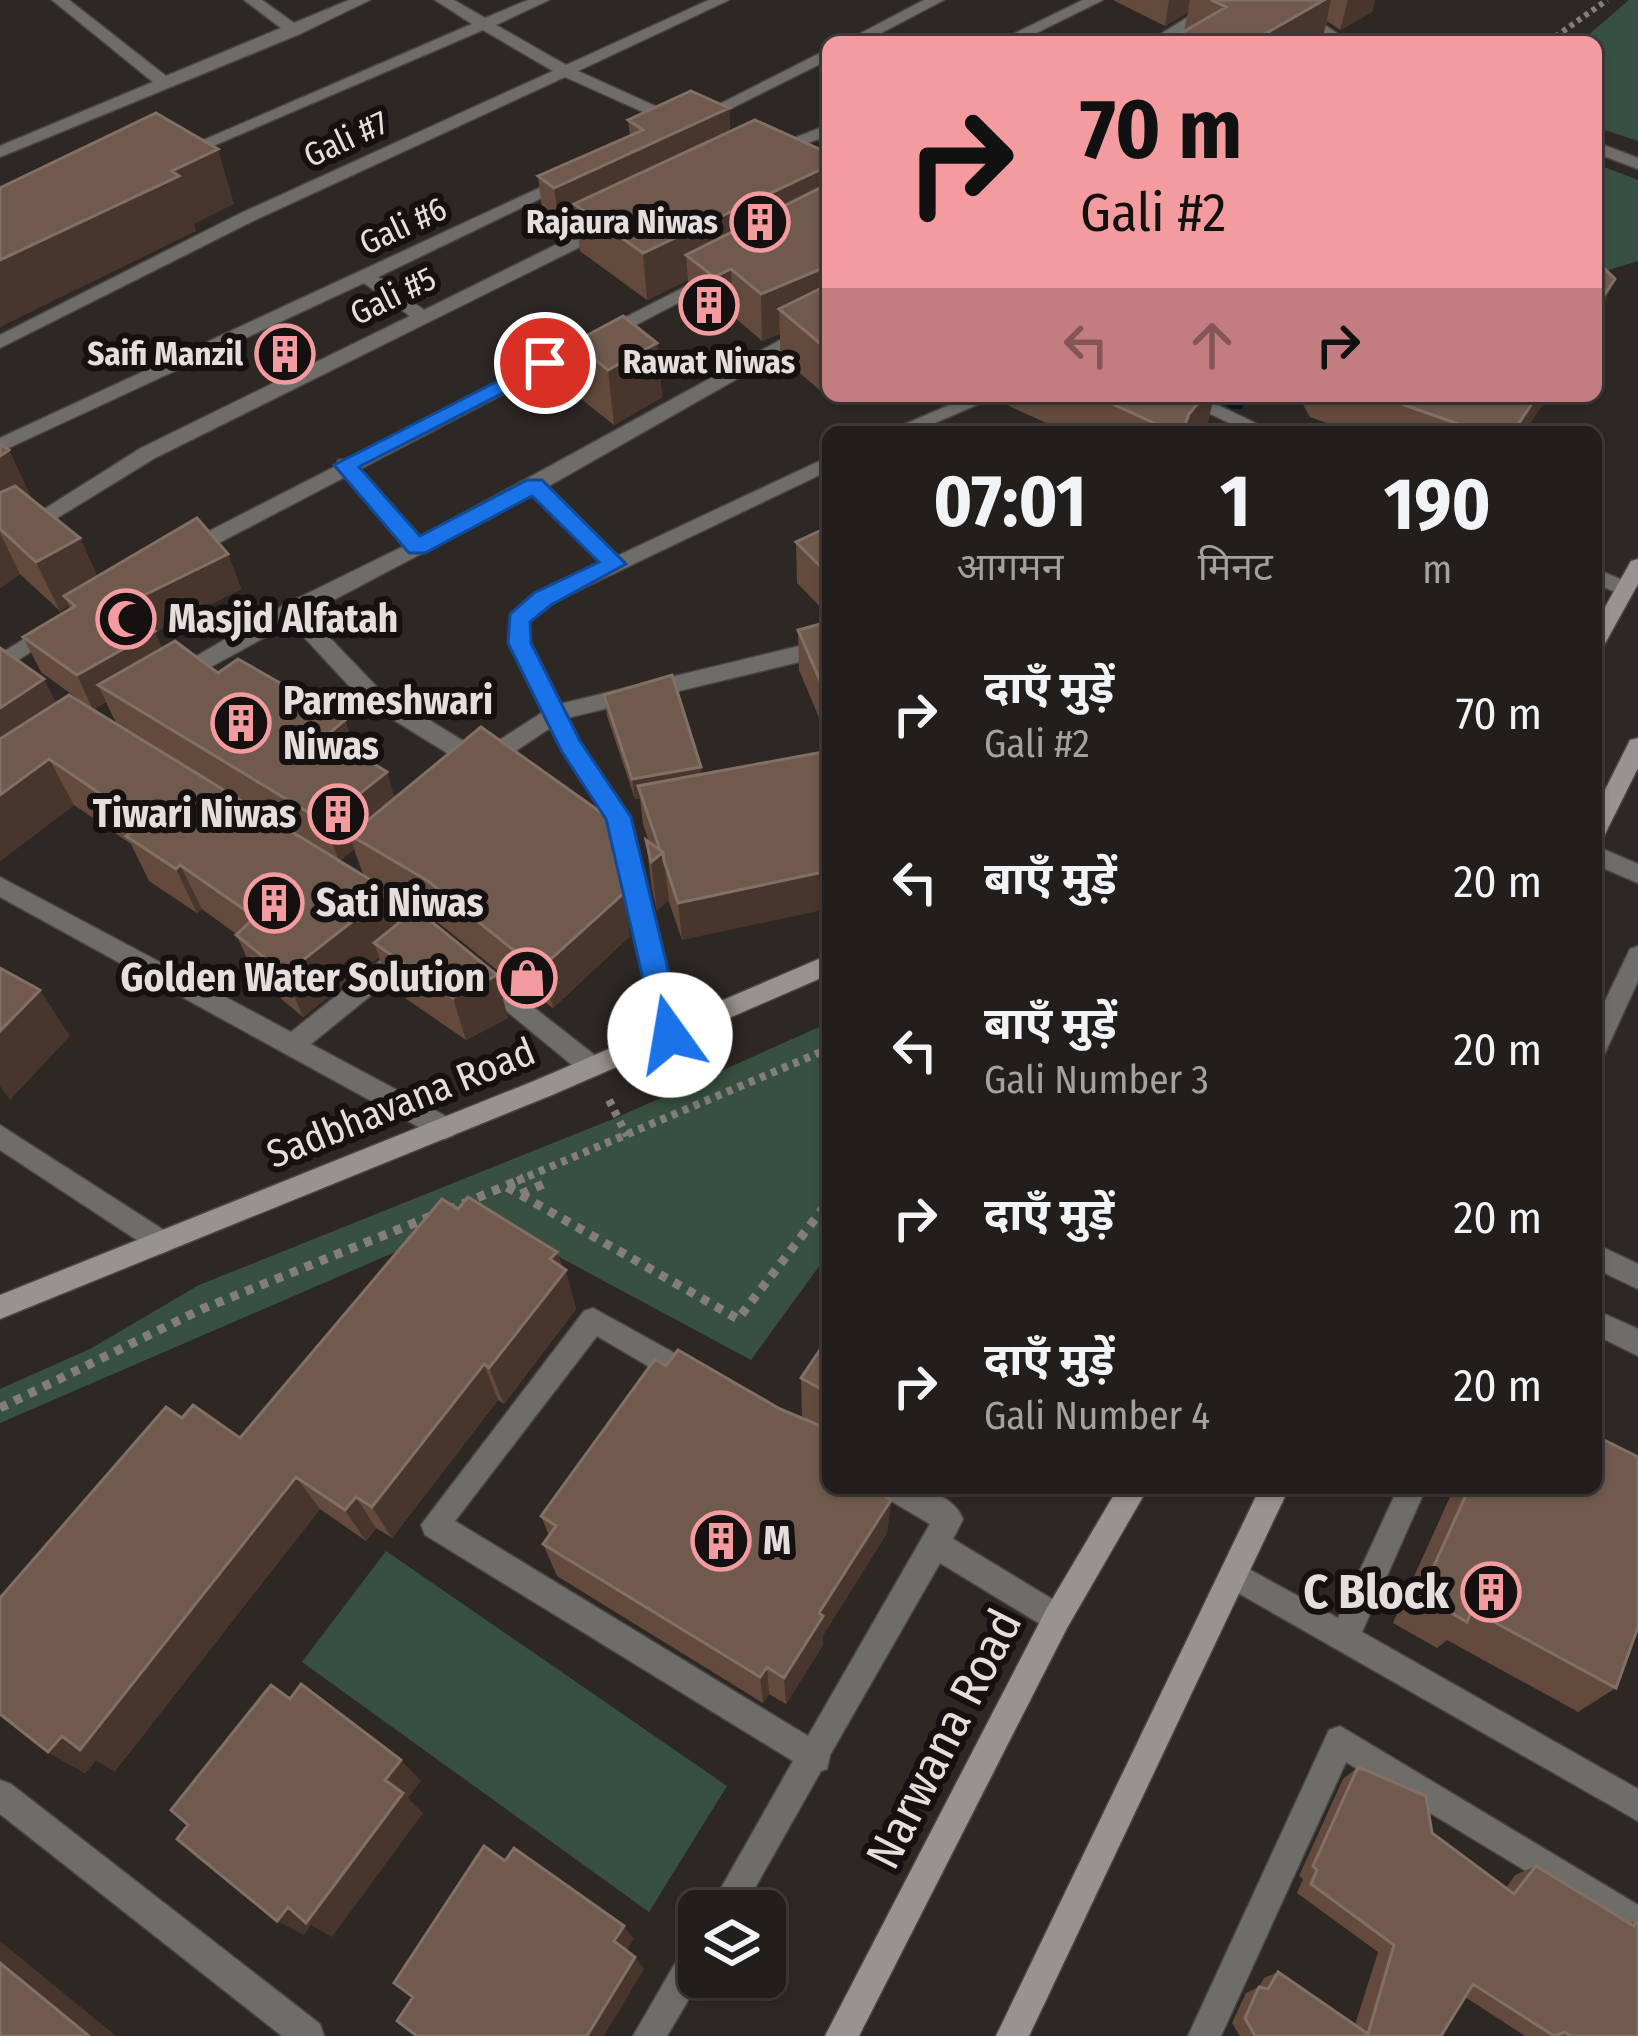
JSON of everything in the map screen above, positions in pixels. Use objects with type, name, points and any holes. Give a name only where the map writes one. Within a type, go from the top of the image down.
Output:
[{"type":"main road","points":[[1602,631],[1638,566]]},
{"type":"main road","points":[[1602,818],[1638,746]]},
{"type":"main road","name":"Sadbhavana Road","points":[[0,1307],[670,1035],[822,968]]},
{"type":"main road","name":"Narwana Road","points":[[841,2036],[1057,1618],[1130,1494]]},
{"type":"main road","points":[[1020,2032],[1271,1494]]},
{"type":"street","points":[[60,0],[162,81]]},
{"type":"street","points":[[252,0],[295,31]]},
{"type":"street","points":[[0,152],[362,0]]},
{"type":"street","points":[[443,0],[566,72],[717,138]]},
{"type":"street","points":[[166,160],[541,0]]},
{"type":"street","name":"Gali #7","points":[[0,342],[245,218],[722,0]]},
{"type":"street","points":[[864,36],[936,0]]},
{"type":"street","points":[[1018,36],[1095,0]]},
{"type":"street","points":[[1194,0],[1219,5]]},
{"type":"street","points":[[1276,0],[1333,36]]},
{"type":"street","points":[[1166,36],[1219,5]]},
{"type":"street","points":[[666,135],[822,57]]},
{"type":"street","points":[[758,156],[822,132]]},
{"type":"street","points":[[1602,149],[1638,164]]},
{"type":"street","name":"Gali #6","points":[[0,446],[584,173]]},
{"type":"street","name":"Gali #5","points":[[0,546],[148,453],[420,315],[626,218]]},
{"type":"street","points":[[161,566],[345,465],[741,263]]},
{"type":"street","points":[[365,276],[420,315]]},
{"type":"street","points":[[152,691],[291,610],[535,485],[822,323]]},
{"type":"street","points":[[911,426],[973,402]]},
{"type":"street","points":[[1180,402],[1251,426]]},
{"type":"street","points":[[1213,426],[1221,413]]},
{"type":"street","points":[[345,465],[417,547]]},
{"type":"street","points":[[670,1035],[630,814],[570,746],[520,643],[518,620],[543,599],[822,467]]},
{"type":"street","points":[[535,485],[614,564]]},
{"type":"street","points":[[1602,579],[1625,589]]},
{"type":"street","points":[[291,610],[371,695],[472,770],[557,713],[822,648]]},
{"type":"street","points":[[7,664],[65,621]]},
{"type":"street","points":[[1602,858],[1638,874]]},
{"type":"street","points":[[0,886],[444,1128]]},
{"type":"street","points":[[295,1043],[430,935]]},
{"type":"street","points":[[1602,1033],[1638,956]]},
{"type":"street","points":[[463,962],[592,1066]]},
{"type":"street","points":[[0,1136],[161,1242]]},
{"type":"street","points":[[1602,1259],[1638,1277]]},
{"type":"street","points":[[728,1397],[592,1320],[435,1525],[815,1759]]},
{"type":"street","points":[[1602,1325],[1638,1343]]},
{"type":"street","points":[[737,1890],[949,1519],[906,1494]]},
{"type":"street","points":[[1345,1637],[1409,1494]]},
{"type":"street","points":[[937,1546],[1057,1618]]},
{"type":"street","points":[[1234,1575],[1638,1806]]},
{"type":"street","points":[[1204,2036],[1340,1741],[1638,1923]]},
{"type":"street","points":[[0,1795],[308,2036]]},
{"type":"street","points":[[649,2036],[678,1987]]},
{"type":"path","points":[[1557,36],[1607,0]]},
{"type":"path","points":[[0,1408],[202,1309],[822,1052]]},
{"type":"path","points":[[519,1194],[548,1182]]},
{"type":"path","points":[[506,1186],[738,1319],[822,1210]]},
{"type":"green space","points":[[1629,0],[1638,0],[1638,141],[1602,129],[1602,36],[1587,36]]},
{"type":"green space","points":[[1602,166],[1638,180],[1638,261],[1602,272]]},
{"type":"green space","points":[[822,1026],[822,1262],[751,1360],[481,1215],[0,1423],[0,1389],[90,1349],[199,1285],[618,1117]]},
{"type":"green space","points":[[386,1551],[727,1786],[649,1912],[302,1662]]},
{"type":"building","points":[[1211,0],[1324,0],[1265,34],[1269,36],[1176,36],[1226,7]]},
{"type":"building","points":[[691,91],[729,108],[554,188],[538,176],[643,130],[628,120]]},
{"type":"building","points":[[156,113],[218,149],[172,171],[179,176],[0,260],[0,188]]},
{"type":"building","points":[[755,120],[822,150],[822,169],[643,253],[574,204]]},
{"type":"building","points":[[822,187],[822,269],[761,294],[731,269],[714,277],[686,255]]},
{"type":"building","points":[[1602,266],[1615,279],[1602,298]]},
{"type":"building","points":[[822,288],[822,345],[779,309]]},
{"type":"building","points":[[623,316],[657,343],[608,370],[573,343]]},
{"type":"building","points":[[1108,402],[1199,402],[1184,426],[1161,426]]},
{"type":"building","points":[[1396,402],[1533,402],[1517,426],[1464,426]]},
{"type":"building","points":[[15,486],[80,538],[36,562],[0,529],[0,493]]},
{"type":"building","points":[[197,518],[228,554],[122,606],[155,631],[77,675],[23,637],[75,606],[64,596]]},
{"type":"building","points":[[822,530],[822,568],[796,542]]},
{"type":"building","points":[[822,624],[822,685],[798,630]]},
{"type":"building","points":[[175,641],[218,673],[238,659],[345,720],[327,735],[387,772],[324,822],[98,685]]},
{"type":"building","points":[[0,648],[44,679],[0,708]]},
{"type":"building","points":[[672,675],[701,767],[632,779],[604,695]]},
{"type":"building","points":[[69,695],[390,892],[285,974],[236,935],[255,917],[180,865],[176,869],[126,836],[142,822],[49,759],[0,795],[0,739]]},
{"type":"building","points":[[481,727],[606,816],[624,893],[543,966],[533,959],[528,962],[428,881],[350,835]]},
{"type":"building","points":[[822,752],[822,872],[678,903],[638,786]]},
{"type":"building","points":[[646,840],[663,852],[651,862]]},
{"type":"building","points":[[416,909],[497,975],[453,998],[374,943]]},
{"type":"building","points":[[0,968],[40,990],[0,1031]]},
{"type":"building","points":[[468,1197],[557,1252],[550,1259],[566,1270],[489,1368],[484,1364],[372,1507],[356,1497],[345,1510],[296,1477],[80,1750],[62,1736],[48,1752],[0,1714],[0,1598],[166,1407],[182,1418],[193,1405],[240,1438],[442,1199],[458,1209]]},
{"type":"building","points":[[822,1347],[822,1390],[801,1378]]},
{"type":"building","name":"M","points":[[678,1350],[780,1409],[822,1426],[822,1494],[881,1494],[891,1500],[784,1678],[767,1667],[760,1677],[543,1544],[556,1526],[541,1516],[655,1359],[666,1366]]},
{"type":"building","name":"C Block","points":[[1602,1439],[1638,1457],[1638,1627],[1616,1688],[1472,1610],[1467,1622],[1421,1595],[1466,1494],[1602,1494]]},
{"type":"building","points":[[301,1684],[401,1760],[385,1780],[403,1793],[306,1923],[288,1907],[277,1921],[177,1839],[188,1825],[171,1810],[271,1685],[290,1699]]},
{"type":"building","points":[[1358,1767],[1426,1796],[1432,1833],[1514,1894],[1536,1866],[1634,1926],[1638,1922],[1638,2036],[1570,2036],[1565,2032],[1554,2036],[1473,1984],[1441,2036],[1255,2036],[1245,2018],[1259,1987],[1268,1989],[1278,1972],[1368,2034],[1394,1945],[1311,1884],[1317,1870],[1313,1866]]},
{"type":"building","points":[[484,1846],[505,1861],[514,1848],[624,1926],[614,1941],[635,1957],[587,2036],[417,2036],[397,2021],[413,1997],[394,1983]]},
{"type":"building","points":[[0,1963],[89,2036],[0,2036]]},
{"type":"waterway","points":[[1229,402],[1237,406]]},
{"type":"place","name":"Rajaura Niwas","points":[[760,222]]},
{"type":"place","name":"Rawat Niwas","points":[[709,305]]},
{"type":"place","name":"Saifi Manzil","points":[[285,354]]},
{"type":"place","name":"Masjid Alfatah","points":[[126,619]]},
{"type":"place","name":"Parmeshwari Niwas","points":[[241,723]]},
{"type":"place","name":"Tiwari Niwas","points":[[338,814]]},
{"type":"place","name":"Sati Niwas","points":[[274,903]]},
{"type":"place","name":"Golden Water Solution","points":[[527,978]]},
{"type":"place","name":"M","points":[[721,1541]]},
{"type":"place","name":"C Block","points":[[1491,1592]]},
{"type":"route","points":[[545,363],[345,465],[417,547],[535,485],[614,564],[543,599],[518,620],[520,643],[570,746],[619,817],[670,1035]]}]
